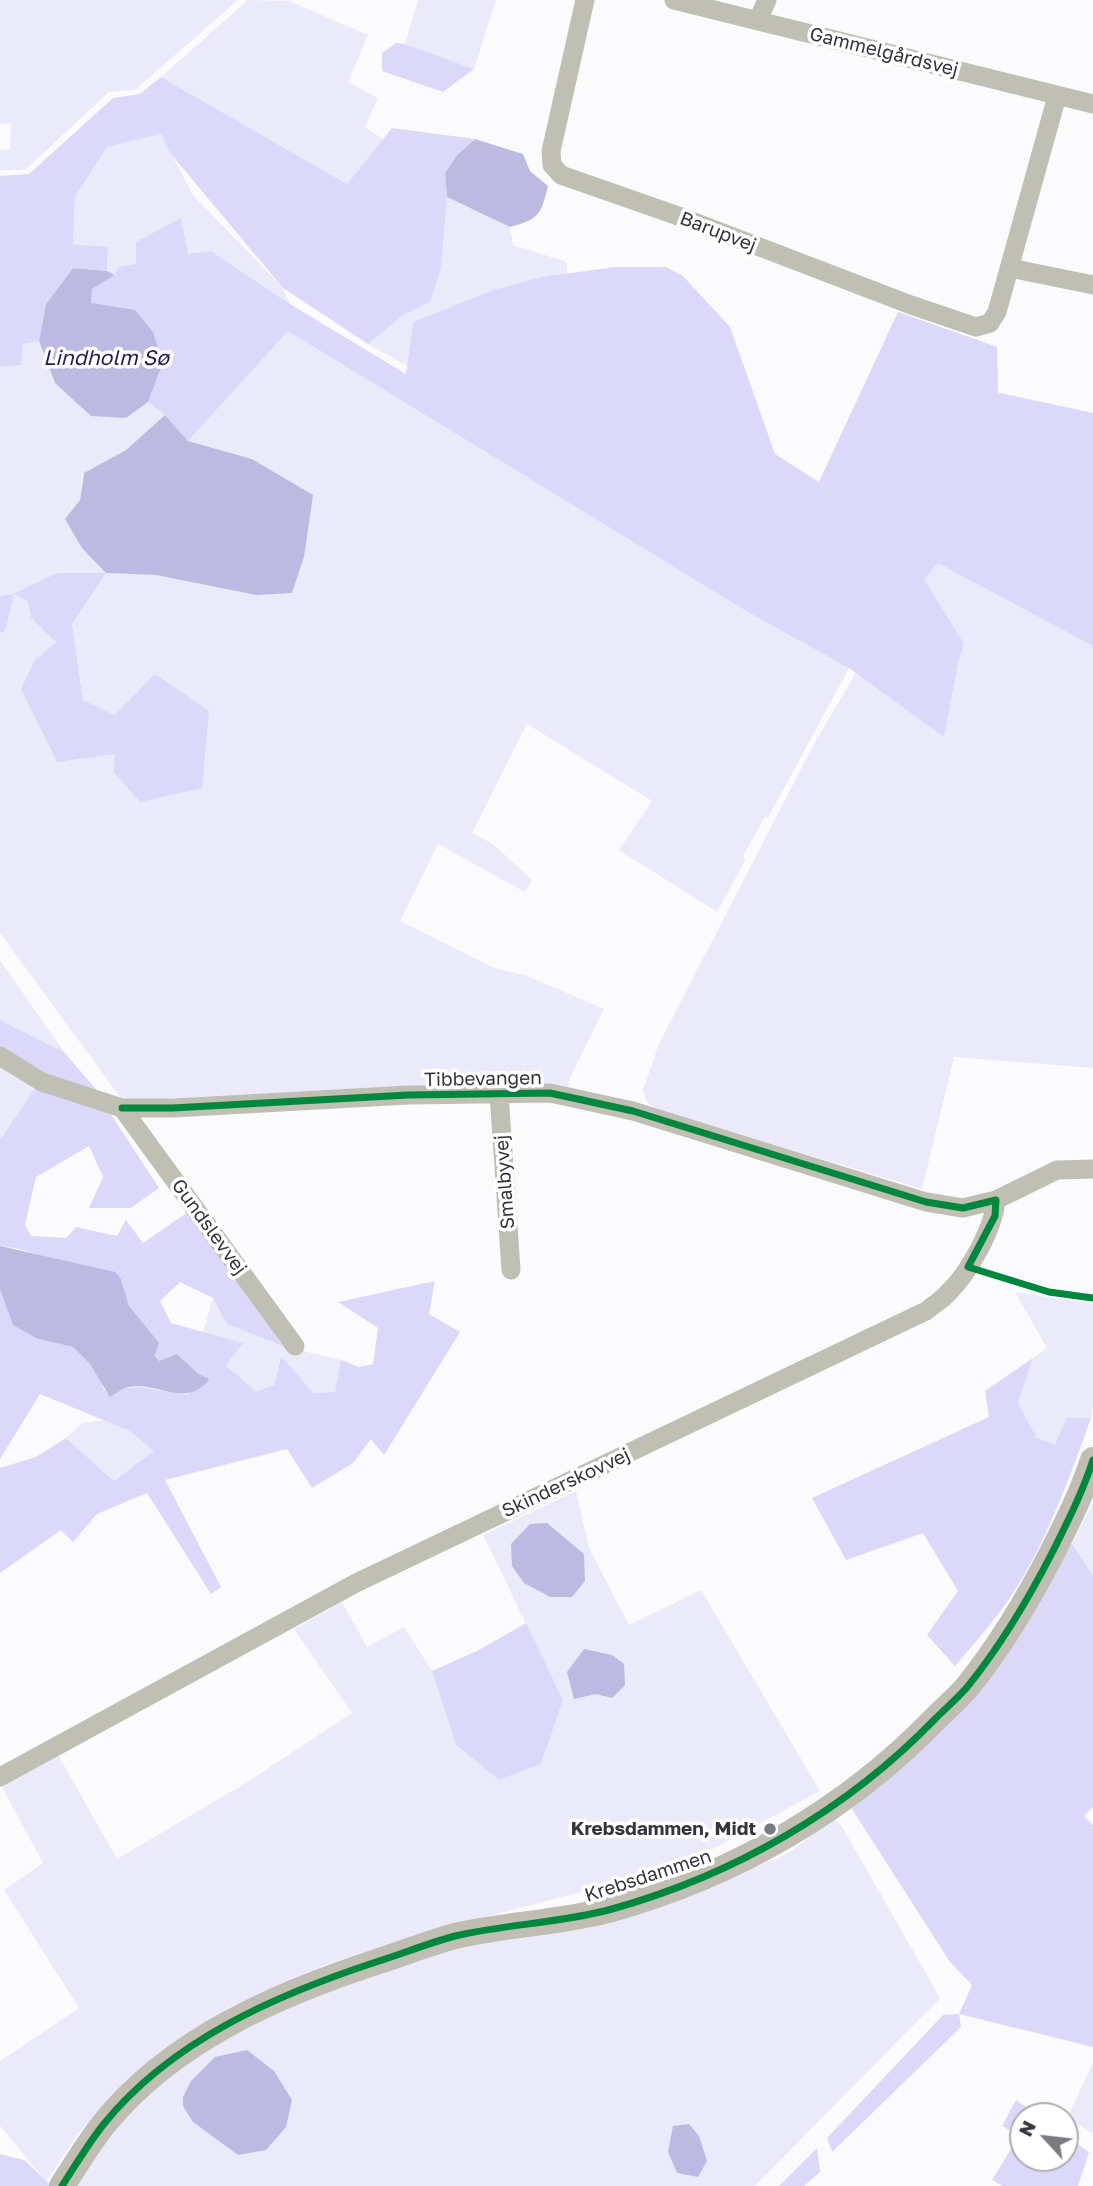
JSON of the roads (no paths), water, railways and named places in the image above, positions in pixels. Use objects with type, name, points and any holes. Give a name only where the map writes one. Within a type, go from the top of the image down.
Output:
[{"type":"street","name":"Barupvej","points":[[585,0],[551,151],[552,165],[561,174],[976,327],[990,323],[997,312],[1057,96]]},
{"type":"street","name":"Gammelgårdsvej","points":[[674,0],[1093,104]]},
{"type":"street","points":[[758,20],[767,0]]},
{"type":"street","points":[[1010,268],[1093,285]]},
{"type":"street","name":"Tibbevangen","points":[[0,1056],[42,1082],[122,1108],[550,1093],[633,1111],[926,1202],[963,1208],[996,1200]]},
{"type":"street","name":"Smalbyvej","points":[[499,1094],[511,1270]]},
{"type":"street","name":"Gundslevvej","points":[[122,1108],[295,1346]]},
{"type":"street","points":[[996,1200],[1057,1170],[1093,1169]]},
{"type":"street","name":"Skinderskovvej","points":[[0,1777],[356,1583],[926,1311],[949,1292],[968,1267],[995,1216],[996,1200]]},
{"type":"street","name":"Krebsdammen","points":[[62,2186],[104,2124],[150,2077],[201,2039],[269,2003],[344,1972],[454,1937],[610,1910],[702,1879],[774,1843],[835,1804],[917,1738],[967,1686],[1041,1576],[1069,1519],[1093,1460]]},
{"type":"water","points":[[475,139],[523,154],[530,171],[548,186],[541,210],[533,218],[510,227],[447,197],[445,173],[457,155]]},
{"type":"water","name":"Lindholm Sø","points":[[73,268],[107,271],[115,275],[92,289],[91,303],[135,310],[153,332],[163,363],[148,402],[126,418],[91,416],[55,383],[39,341],[46,304]]},
{"type":"water","points":[[165,415],[188,441],[252,459],[313,495],[304,557],[292,593],[256,595],[156,575],[106,573],[82,548],[65,519],[80,500],[84,473],[126,450]]},
{"type":"water","points":[[0,1246],[115,1272],[121,1279],[129,1306],[159,1343],[155,1355],[159,1361],[177,1354],[199,1374],[210,1379],[190,1393],[180,1394],[137,1386],[125,1388],[110,1397],[90,1364],[73,1347],[38,1339],[13,1325],[0,1289]]},
{"type":"water","points":[[547,1523],[584,1554],[585,1581],[572,1597],[550,1597],[524,1583],[512,1566],[511,1544],[530,1524]]},
{"type":"water","points":[[584,1649],[612,1655],[624,1664],[625,1685],[612,1698],[596,1694],[574,1699],[567,1672]]},
{"type":"water","points":[[247,2050],[274,2071],[292,2100],[286,2127],[266,2150],[238,2155],[193,2122],[183,2106],[183,2097],[191,2081],[215,2057]]},
{"type":"water","points":[[689,2124],[699,2136],[707,2161],[698,2177],[677,2173],[668,2152],[673,2126]]},
{"type":"place","name":"Krebsdammen, Midt","points":[[770,1829]]}]
